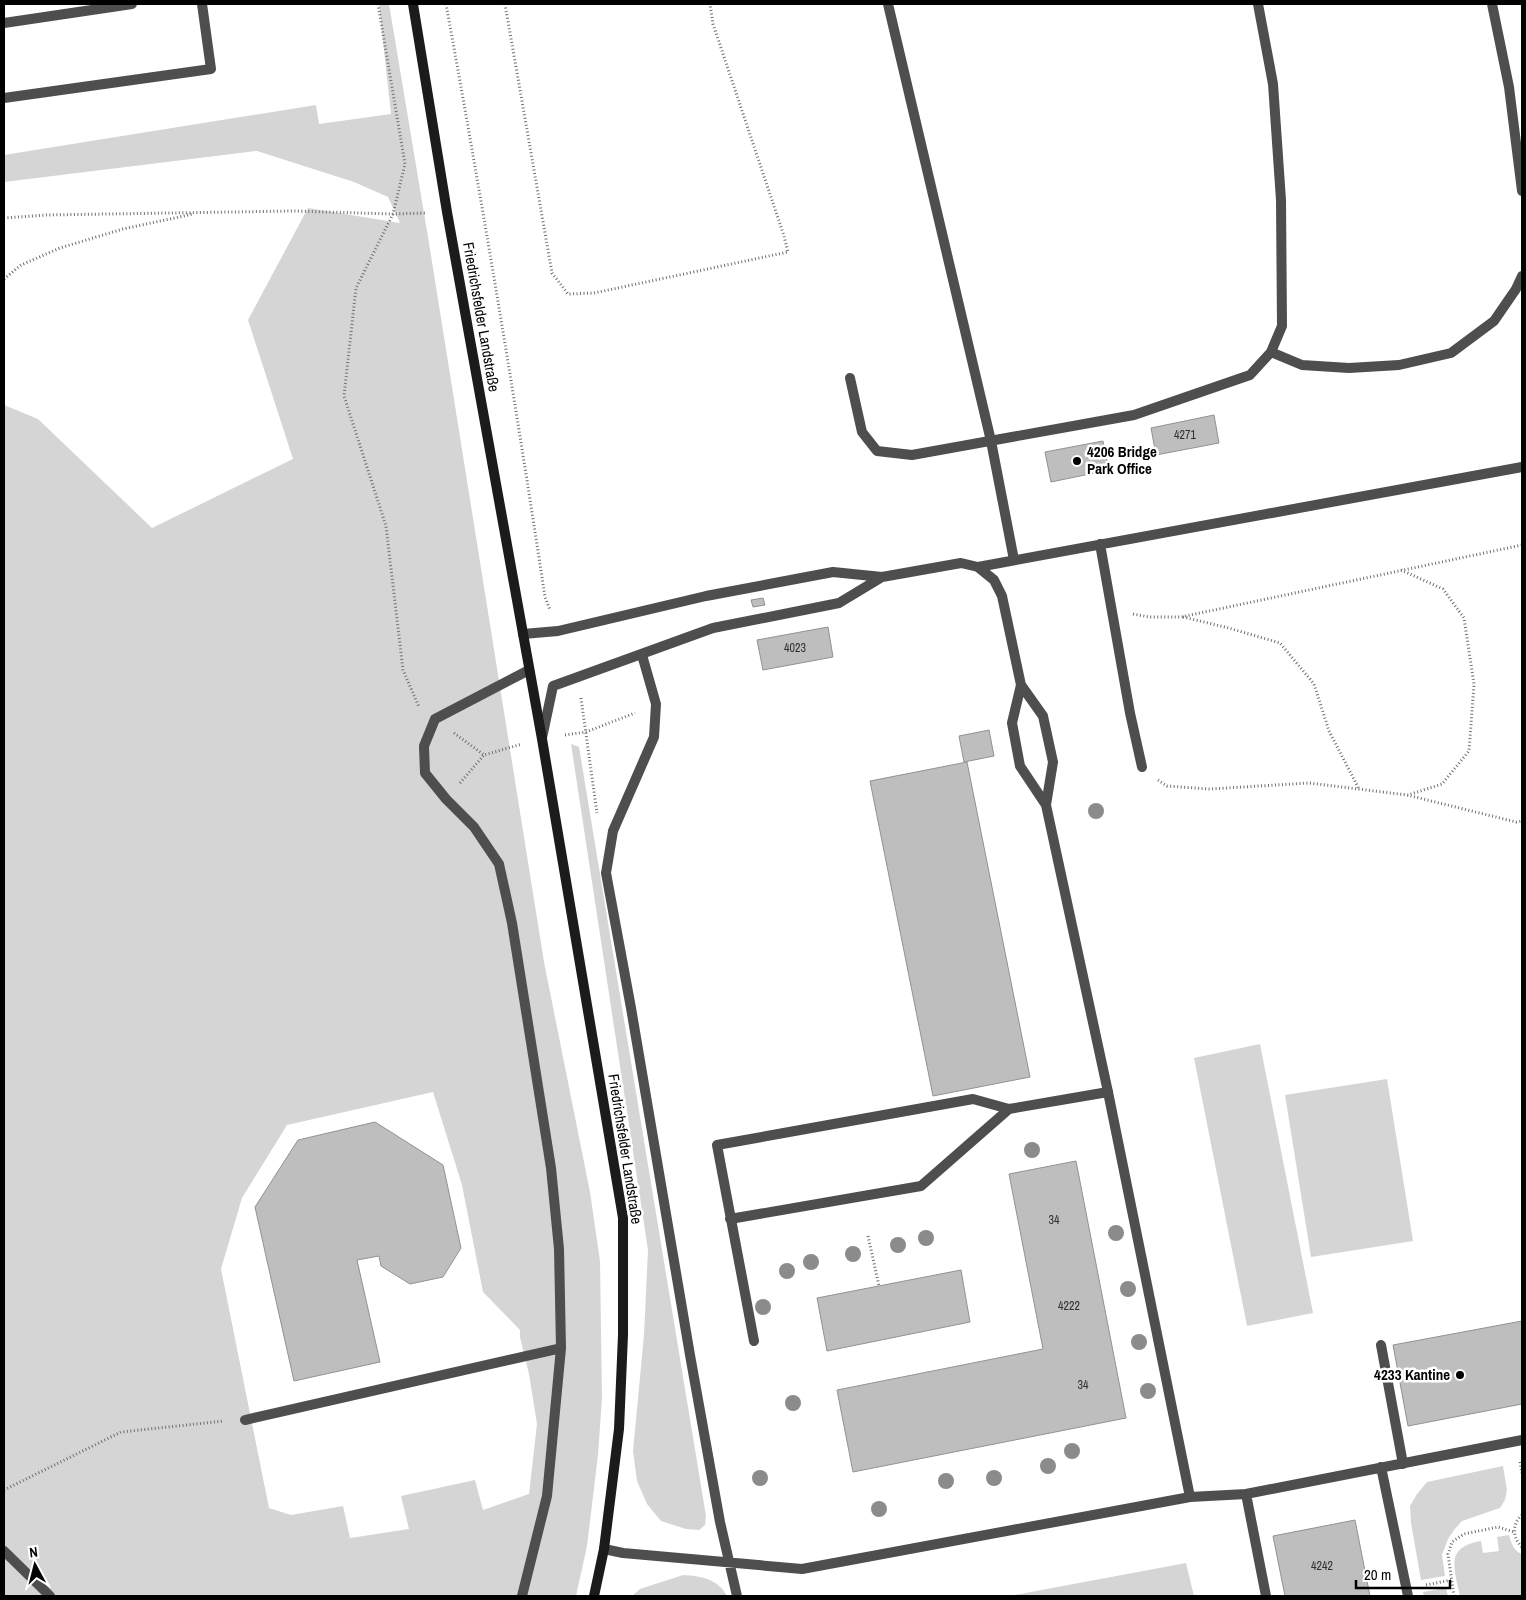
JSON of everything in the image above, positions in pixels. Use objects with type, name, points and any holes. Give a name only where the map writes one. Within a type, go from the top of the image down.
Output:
[{"type":"main road","name":"Friedrichsfelder Landstraße","points":[[413,4],[447,212],[542,738],[623,1218],[623,1335],[619,1429],[604,1549],[594,1596]]},
{"type":"street","points":[[4,23],[132,4]]},
{"type":"street","points":[[4,98],[211,69],[202,4]]},
{"type":"street","points":[[888,4],[991,440],[1014,560]]},
{"type":"street","points":[[850,378],[862,432],[877,451],[912,454],[1134,415],[1250,375],[1270,352],[1282,326],[1282,200],[1273,84],[1258,4]]},
{"type":"street","points":[[1492,4],[1510,87],[1522,191]]},
{"type":"street","points":[[1270,352],[1302,365],[1349,368],[1399,365],[1451,353],[1494,321],[1516,289],[1522,276]]},
{"type":"street","points":[[523,634],[558,631],[706,596],[833,572],[882,577],[961,563],[978,567],[1522,467]]},
{"type":"street","points":[[1100,544],[1142,767]]},
{"type":"street","points":[[978,567],[994,580],[1002,596],[1021,686],[1044,716],[1053,762],[1046,804],[1108,1092],[1190,1497]]},
{"type":"street","name":"Friedrichsfelder Landstraße","points":[[542,738],[553,686],[713,628],[839,602],[882,577]]},
{"type":"street","points":[[642,655],[656,704],[654,737],[613,832],[606,873],[720,1522],[737,1596]]},
{"type":"street","points":[[522,1596],[547,1496],[561,1348],[560,1249],[550,1168],[512,923],[499,864],[474,827],[446,799],[425,773],[424,746],[435,719],[529,670]]},
{"type":"street","points":[[1021,686],[1012,723],[1020,766],[1046,804]]},
{"type":"street","points":[[754,1341],[717,1145],[973,1100],[1009,1109],[1108,1092]]},
{"type":"street","points":[[730,1219],[921,1186],[1009,1109]]},
{"type":"street","points":[[1382,1345],[1403,1464]]},
{"type":"street","points":[[245,1420],[561,1348]]},
{"type":"street","points":[[604,1549],[622,1553],[730,1561],[802,1569],[1190,1497],[1246,1494],[1522,1440]]},
{"type":"street","points":[[1381,1467],[1408,1596]]},
{"type":"street","points":[[1246,1494],[1266,1596]]},
{"type":"street","points":[[4,1551],[50,1596]]},
{"type":"path","points":[[378,4],[405,164],[393,214],[356,288],[344,396],[386,526],[403,670],[419,708],[484,755]]},
{"type":"path","points":[[446,4],[514,392],[545,598],[558,631]]},
{"type":"path","points":[[505,4],[552,273],[568,294],[594,293],[788,252],[713,24],[710,4]]},
{"type":"path","points":[[4,218],[46,215],[200,212],[294,211],[393,214],[447,212]]},
{"type":"path","points":[[4,280],[21,265],[60,248],[123,229],[200,212]]},
{"type":"path","points":[[1112,611],[1149,617],[1181,617],[1522,545]]},
{"type":"path","points":[[1401,570],[1443,590],[1464,618],[1474,684],[1469,751],[1442,784],[1407,795]]},
{"type":"path","points":[[1181,617],[1280,642],[1314,684],[1329,731],[1359,789]]},
{"type":"path","points":[[579,677],[598,816]]},
{"type":"path","points":[[446,799],[484,755],[542,738],[586,732],[656,704]]},
{"type":"path","points":[[1142,767],[1167,786],[1210,789],[1309,783],[1407,795],[1516,822],[1522,821]]},
{"type":"path","points":[[868,1236],[879,1286]]},
{"type":"path","points":[[4,1490],[121,1432],[245,1420]]},
{"type":"path","points":[[1522,1515],[1515,1523],[1514,1532],[1517,1542],[1522,1547]]},
{"type":"path","points":[[1454,1596],[1448,1554],[1452,1542],[1464,1534],[1498,1527],[1514,1532]]},
{"type":"shaded area","points":[[379,4],[389,4],[544,962],[590,1192],[600,1261],[602,1398],[598,1455],[587,1546],[576,1596],[4,1596],[4,405],[38,419],[152,528],[293,459],[248,320],[308,208],[400,223],[388,197],[354,182],[257,151],[4,182],[4,155],[316,105],[319,124],[391,114]],"holes":[[[433,1092],[462,1185],[483,1292],[520,1330],[537,1424],[529,1494],[483,1510],[475,1480],[401,1496],[409,1529],[350,1538],[343,1506],[291,1515],[269,1508],[221,1269],[242,1198],[287,1125]]]},
{"type":"shaded area","points":[[571,744],[579,747],[706,1516],[705,1525],[699,1530],[686,1529],[661,1521],[647,1504],[637,1481],[633,1451],[644,1335],[648,1250]]},
{"type":"shaded area","points":[[1260,1044],[1313,1313],[1247,1326],[1194,1058]]},
{"type":"shaded area","points":[[1387,1079],[1413,1241],[1311,1257],[1285,1095]]},
{"type":"shaded area","points":[[1503,1466],[1507,1490],[1505,1500],[1500,1508],[1462,1521],[1448,1539],[1442,1555],[1445,1576],[1421,1580],[1411,1523],[1410,1506],[1417,1494],[1427,1482]]},
{"type":"shaded area","points":[[1509,1535],[1513,1546],[1522,1554],[1522,1596],[1460,1596],[1455,1568],[1457,1554],[1462,1548],[1481,1541],[1483,1553],[1499,1551],[1497,1537]]},
{"type":"shaded area","points":[[1186,1563],[1194,1596],[1009,1596]]},
{"type":"shaded area","points":[[683,1575],[696,1576],[714,1582],[727,1596],[632,1596],[640,1589]]},
{"type":"shaded area","points":[[1446,1588],[1448,1596],[1424,1596],[1423,1592]]},
{"type":"building","points":[[1214,415],[1219,443],[1156,455],[1151,428]]},
{"type":"building","name":"4206 Bridge Park Office","points":[[1103,441],[1109,470],[1051,482],[1045,452]]},
{"type":"building","points":[[763,598],[765,605],[753,607],[751,600]]},
{"type":"building","points":[[828,627],[833,657],[763,670],[757,640]]},
{"type":"building","points":[[989,730],[994,756],[964,762],[959,736]]},
{"type":"building","points":[[967,762],[1030,1077],[933,1096],[870,781]]},
{"type":"building","points":[[375,1122],[443,1165],[461,1248],[443,1277],[410,1284],[381,1266],[379,1256],[357,1260],[380,1362],[294,1381],[255,1207],[298,1140]]},
{"type":"building","points":[[1076,1161],[1126,1418],[853,1472],[837,1390],[1043,1349],[1009,1174]]},
{"type":"building","points":[[961,1270],[970,1322],[827,1351],[817,1298]]},
{"type":"building","name":"4233 Kantine","points":[[1522,1321],[1522,1404],[1408,1426],[1393,1345]]},
{"type":"building","points":[[1355,1520],[1370,1596],[1285,1596],[1273,1536]]},
{"type":"place","name":"4206 Bridge Park Office","points":[[1077,461]]},
{"type":"place","name":"4233 Kantine","points":[[1460,1375]]}]
